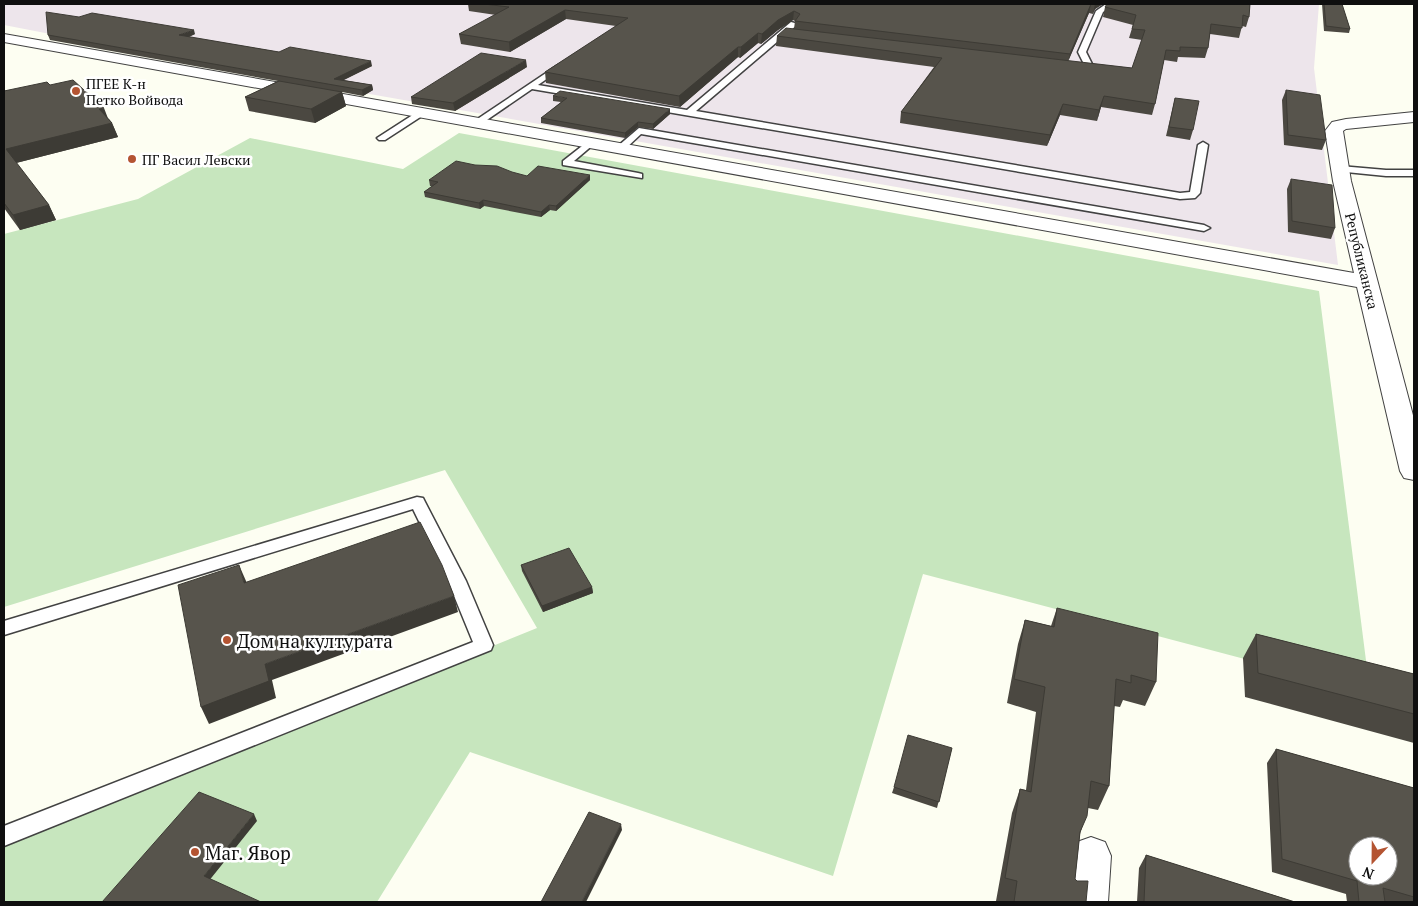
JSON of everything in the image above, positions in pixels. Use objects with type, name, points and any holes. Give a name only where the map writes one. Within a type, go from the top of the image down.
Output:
[{"type":"street","points":[[4,38],[1368,282]]},
{"type":"street","points":[[4,44],[22,41]]},
{"type":"street","name":"Републиканска","points":[[1414,117],[1346,124],[1338,126],[1334,131],[1340,169],[1414,471]]},
{"type":"street","points":[[1088,902],[1091,856]]},
{"type":"lane","points":[[1064,69],[1079,70],[1090,66],[1082,52],[1100,11],[1110,4]]},
{"type":"lane","points":[[690,112],[794,24]]},
{"type":"lane","points":[[782,33],[792,34]]},
{"type":"lane","points":[[478,122],[558,66]]},
{"type":"lane","points":[[531,86],[1180,196],[1191,196],[1196,193],[1203,145]]},
{"type":"lane","points":[[382,138],[422,112]]},
{"type":"lane","points":[[621,148],[640,131],[1204,228]]},
{"type":"lane","points":[[591,142],[566,163],[638,176]]},
{"type":"lane","points":[[1340,169],[1414,173]]},
{"type":"lane","points":[[4,628],[417,502],[457,582],[484,645],[4,836]]},
{"type":"shaded area","points":[[4,4],[1319,4],[1314,68],[1338,265],[256,74],[4,25]]},
{"type":"green space","points":[[459,133],[1319,291],[1370,692],[923,574],[833,876],[470,752],[377,902],[4,902],[4,843],[537,628],[445,470],[4,607],[4,234],[138,199],[250,138],[403,169]]},
{"type":"building","points":[[484,4],[1091,4],[1070,54],[795,21],[800,14],[794,11],[778,20],[762,34],[758,33],[741,47],[738,47],[679,96],[545,72],[628,18],[565,10],[509,42],[459,34],[509,7]]},
{"type":"building","points":[[1107,4],[1250,4],[1249,17],[1243,15],[1242,28],[1211,24],[1208,48],[1180,47],[1180,51],[1166,50],[1155,104],[1104,96],[1099,110],[1063,104],[1050,135],[901,112],[942,58],[777,36],[786,28],[1132,68],[1145,30],[1132,29],[1136,15],[1105,7]]},
{"type":"building","points":[[1324,4],[1342,4],[1350,29],[1326,26]]},
{"type":"building","points":[[46,12],[79,17],[92,13],[194,30],[179,35],[279,52],[290,47],[371,61],[334,79],[372,85],[362,90],[48,35]]},
{"type":"building","points":[[481,53],[526,60],[453,103],[411,97]]},
{"type":"building","points":[[73,80],[104,108],[99,109],[112,123],[6,149],[49,205],[13,215],[4,203],[4,91],[47,82],[50,85]]},
{"type":"building","points":[[279,81],[342,92],[311,109],[245,97]]},
{"type":"building","points":[[1286,90],[1320,95],[1326,140],[1288,135]]},
{"type":"building","points":[[560,91],[670,109],[653,124],[638,122],[625,133],[541,118],[567,98],[553,96]]},
{"type":"building","points":[[1175,98],[1199,101],[1193,130],[1169,127]]},
{"type":"building","points":[[456,161],[475,165],[497,166],[527,176],[538,166],[590,175],[556,206],[549,205],[541,212],[483,200],[479,203],[424,192],[438,182],[429,180]]},
{"type":"building","points":[[1291,179],[1332,185],[1335,228],[1292,221]]},
{"type":"building","points":[[420,522],[442,565],[454,596],[265,664],[269,681],[201,707],[178,585],[239,565],[244,583]]},
{"type":"building","points":[[569,548],[592,587],[542,606],[521,565]]},
{"type":"building","points":[[1057,608],[1158,633],[1156,682],[1131,675],[1131,683],[1116,679],[1109,786],[1091,781],[1087,816],[1080,832],[1075,879],[1077,881],[1088,881],[1086,902],[1014,902],[1017,881],[1005,878],[1020,789],[1031,792],[1045,687],[1014,679],[1025,620],[1054,627]]},
{"type":"building","points":[[1256,634],[1414,674],[1414,714],[1258,673]]},
{"type":"building","points":[[908,735],[952,748],[939,802],[894,787]]},
{"type":"building","points":[[1276,749],[1414,788],[1414,897],[1383,888],[1385,902],[1359,902],[1357,886],[1398,886],[1398,836],[1348,836],[1348,878],[1282,859]]},
{"type":"building","name":"Маг. Явор","points":[[199,792],[254,814],[204,876],[261,902],[102,902]]},
{"type":"building","points":[[589,812],[621,824],[582,902],[541,902]]},
{"type":"building","points":[[1146,855],[1295,902],[1144,902]]},
{"type":"place","name":"ПГЕЕ К-н Петко Войвода","points":[[76,91]]},
{"type":"place","name":"ПГ Васил Левски","points":[[132,159]]},
{"type":"place","name":"Дом на културата","points":[[227,640]]},
{"type":"place","name":"Маг. Явор","points":[[195,852]]}]
